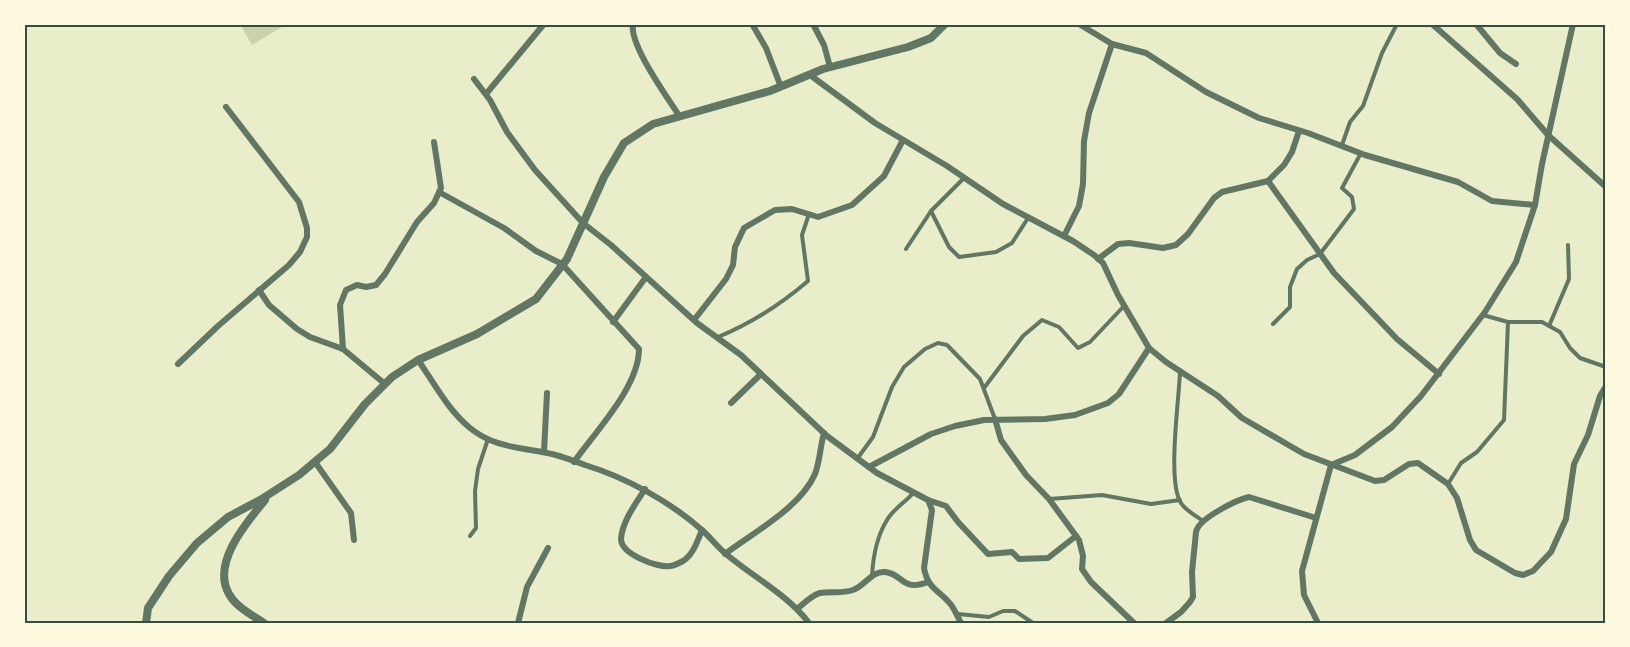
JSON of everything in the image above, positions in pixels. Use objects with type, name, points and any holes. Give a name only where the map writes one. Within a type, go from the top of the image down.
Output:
[{"type":"street","points":[[486,94],[544,24]]},
{"type":"street","points":[[633,24],[634,38],[648,67],[680,117]]},
{"type":"street","points":[[752,24],[766,48],[781,87]]},
{"type":"street","points":[[813,24],[824,45],[830,67]]},
{"type":"street","points":[[146,623],[148,608],[169,576],[197,543],[228,517],[269,495],[315,462],[330,449],[365,404],[385,384],[418,360],[477,334],[536,299],[562,264],[604,177],[624,143],[653,124],[781,87],[830,67],[908,47],[931,38],[945,24]]},
{"type":"street","points":[[1079,24],[1112,44],[1146,54],[1206,92],[1259,118],[1458,183],[1492,201],[1535,205]]},
{"type":"street","points":[[1432,24],[1517,99],[1548,135],[1606,187]]},
{"type":"street","points":[[1476,24],[1500,53],[1516,64]]},
{"type":"street","points":[[1331,465],[1355,455],[1392,427],[1421,396],[1483,315],[1515,262],[1535,205],[1573,24]]},
{"type":"street","points":[[1064,236],[1079,206],[1083,184],[1084,141],[1089,113],[1112,44]]},
{"type":"street","points":[[810,75],[856,110],[1003,204],[1064,236],[1098,259],[1103,263],[1124,306],[1149,348],[1180,372],[1218,396],[1242,418],[1304,454],[1375,481],[1384,480],[1409,464],[1418,463],[1437,474],[1449,484],[1458,498],[1470,540],[1476,550],[1515,573],[1523,575],[1533,571],[1551,552],[1566,519],[1574,464],[1588,435],[1600,396],[1606,387]]},
{"type":"street","points":[[474,79],[486,94],[507,132],[535,170],[583,223],[694,320],[761,374],[824,433],[857,459],[928,500],[946,506],[988,554],[1011,552],[1019,558],[1048,558],[1076,536]]},
{"type":"street","points":[[178,364],[289,265],[300,252],[307,237],[307,228],[299,202],[226,107]]},
{"type":"street","points":[[1098,259],[1118,244],[1129,243],[1163,248],[1176,245],[1188,234],[1214,198],[1222,192],[1268,181],[1284,165],[1292,152],[1299,130]]},
{"type":"street","points":[[694,320],[726,279],[733,265],[735,247],[744,228],[775,210],[792,209],[818,217],[852,205],[884,176],[903,140]]},
{"type":"street","points":[[344,349],[340,305],[346,290],[357,285],[366,287],[376,285],[417,222],[435,203],[441,188],[434,142]]},
{"type":"street","points":[[1268,181],[1334,273],[1397,339],[1439,374]]},
{"type":"street","points":[[439,192],[504,228],[536,251],[562,264],[639,349],[639,360],[619,404],[574,462]]},
{"type":"street","points":[[613,322],[646,277]]},
{"type":"street","points":[[259,290],[269,304],[297,329],[310,337],[344,349],[385,384]]},
{"type":"street","points":[[869,467],[931,434],[973,422],[995,419],[1055,418],[1075,415],[1108,403],[1119,394],[1149,348]]},
{"type":"street","points":[[418,360],[449,407],[470,429],[488,439],[518,450],[544,452],[605,472],[645,489],[702,530],[725,554],[766,583],[809,623]]},
{"type":"street","points":[[731,403],[761,374]]},
{"type":"street","points":[[544,452],[547,393]]},
{"type":"street","points":[[995,419],[1001,440],[1026,475],[1049,499],[1076,536],[1083,556],[1082,569],[1091,582],[1134,623]]},
{"type":"street","points":[[725,554],[789,508],[804,490],[816,470],[824,433]]},
{"type":"street","points":[[315,462],[351,513],[354,540]]},
{"type":"street","points":[[1318,623],[1304,595],[1302,571],[1331,465]]},
{"type":"street","points":[[645,489],[622,533],[621,542],[634,557],[671,566],[687,558],[702,530]]},
{"type":"street","points":[[264,623],[244,610],[230,596],[225,586],[224,572],[228,556],[238,535],[269,495]]},
{"type":"street","points":[[1166,623],[1193,597],[1192,572],[1196,532],[1197,526],[1203,521],[1241,499],[1249,497],[1316,518]]},
{"type":"street","points":[[928,500],[932,510],[924,568],[928,582],[951,605],[961,623]]},
{"type":"street","points":[[519,623],[527,587],[548,548]]},
{"type":"street","points":[[796,609],[818,593],[854,590],[878,572],[888,572],[910,586],[928,582]]},
{"type":"lane","points":[[1341,146],[1350,122],[1363,106],[1382,53],[1397,24]]},
{"type":"lane","points":[[1273,324],[1290,307],[1290,287],[1297,269],[1307,260],[1320,254],[1354,209],[1352,197],[1342,188],[1361,153]]},
{"type":"lane","points":[[906,249],[931,211],[964,178]]},
{"type":"lane","points":[[931,211],[949,248],[959,257],[996,252],[1012,243],[1029,217]]},
{"type":"lane","points":[[717,338],[770,312],[808,281],[802,236],[809,213]]},
{"type":"lane","points":[[1549,326],[1569,279],[1568,245]]},
{"type":"lane","points":[[984,388],[1023,336],[1042,320],[1059,327],[1078,348],[1090,342],[1124,306]]},
{"type":"lane","points":[[1483,315],[1508,322],[1542,322],[1560,332],[1570,348],[1580,357],[1606,367]]},
{"type":"lane","points":[[1449,484],[1461,463],[1477,452],[1504,420],[1508,322]]},
{"type":"lane","points":[[857,459],[873,437],[892,387],[904,367],[925,349],[938,344],[947,345],[980,379],[995,419]]},
{"type":"lane","points":[[1180,372],[1175,491],[1182,505],[1203,521]]},
{"type":"lane","points":[[470,536],[476,528],[475,491],[478,469],[488,439]]},
{"type":"lane","points":[[872,576],[873,557],[888,518],[914,492]]},
{"type":"lane","points":[[1049,499],[1102,495],[1151,504],[1180,500]]},
{"type":"lane","points":[[956,614],[989,617],[1003,611],[1015,611],[1033,623]]},
{"type":"green space","points":[[240,24],[287,24],[252,45]]}]
